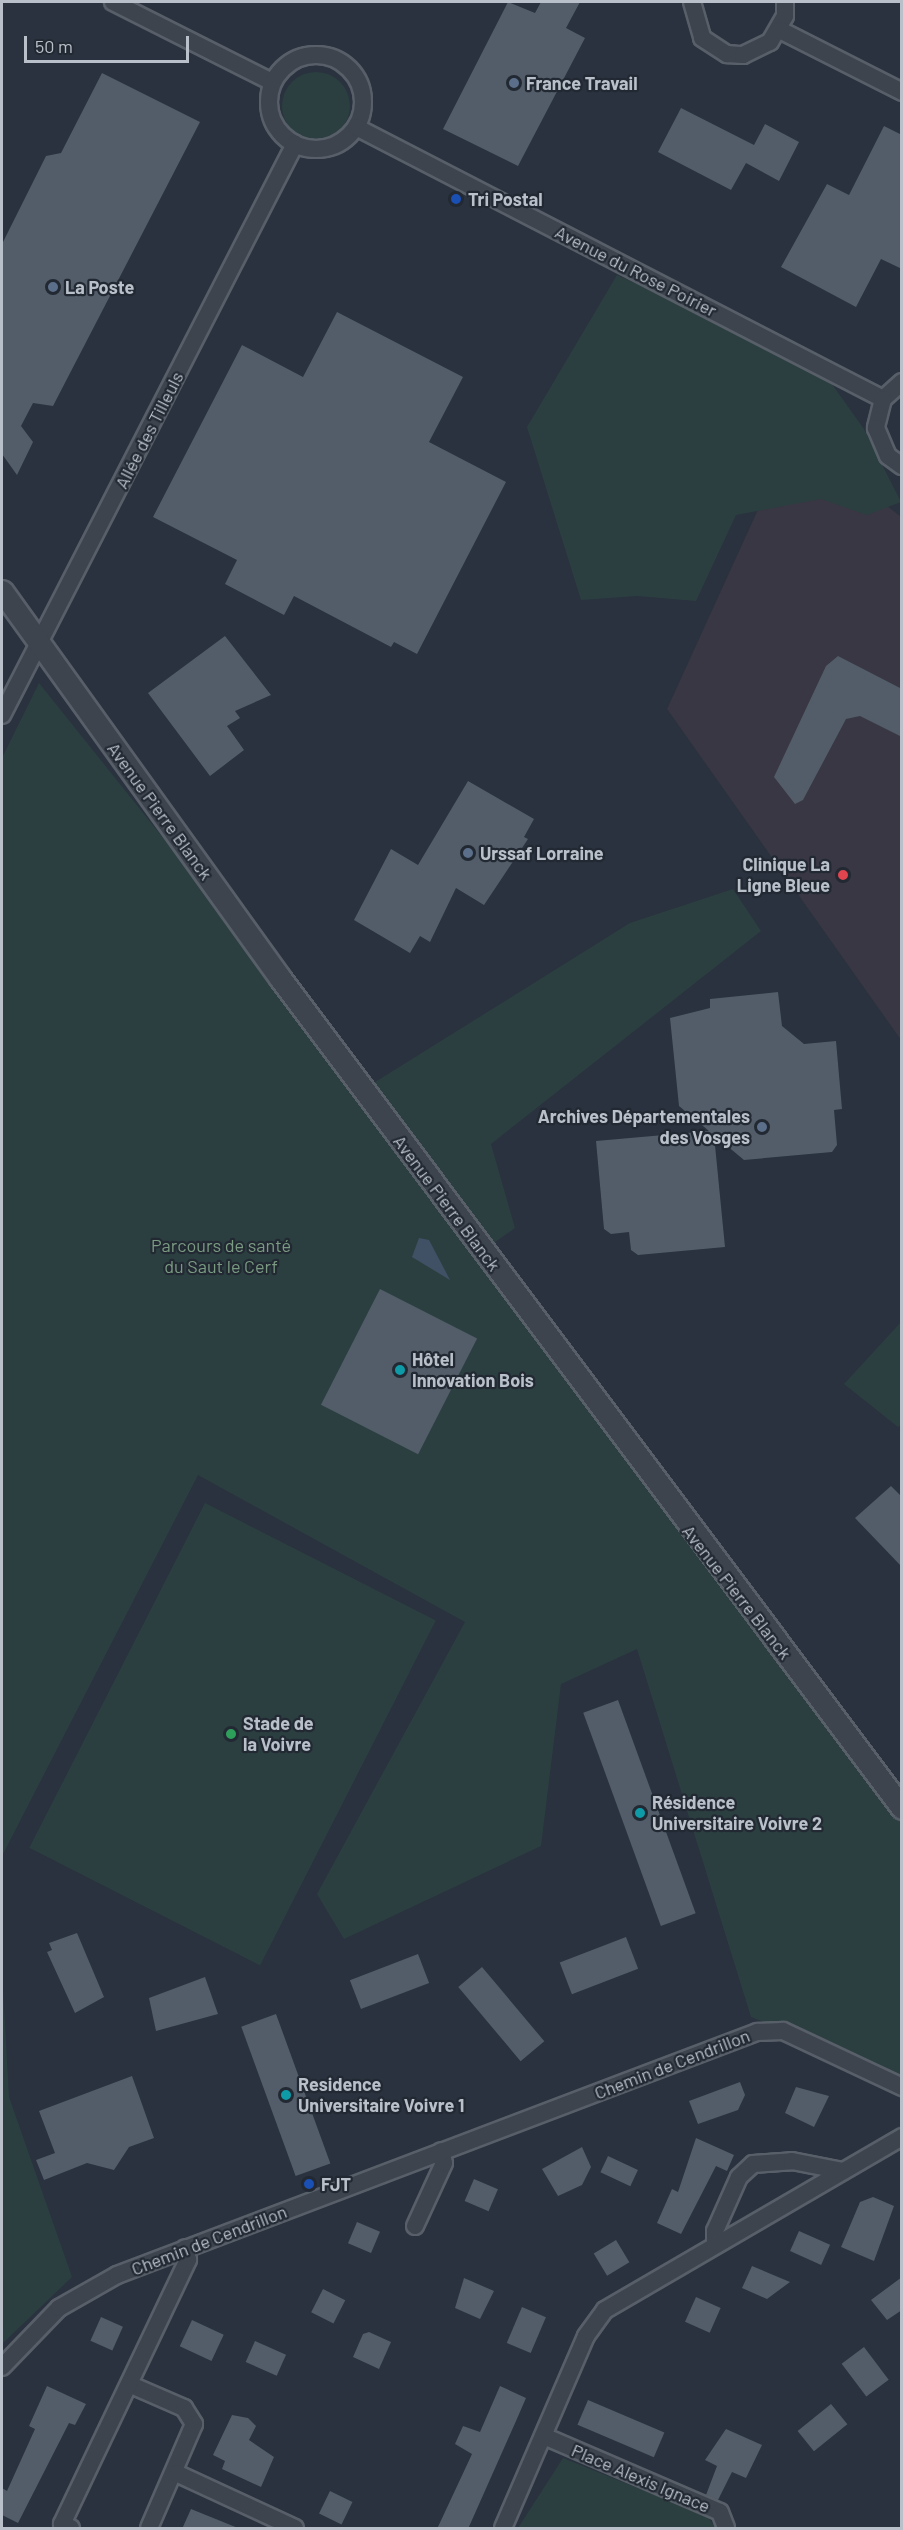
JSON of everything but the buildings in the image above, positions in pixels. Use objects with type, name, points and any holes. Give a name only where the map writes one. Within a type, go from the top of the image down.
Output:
[{"type":"street","points":[[113,2],[272,82]]},
{"type":"street","points":[[692,2],[702,38],[727,54],[758,51],[780,30],[785,2]]},
{"type":"street","points":[[780,30],[902,92]]},
{"type":"street","points":[[306,55],[338,61],[360,84],[363,106],[356,127],[329,148],[295,144],[271,118],[272,82],[286,65],[306,55]]},
{"type":"street","name":"Avenue du Rose Poirier","points":[[356,127],[883,399]]},
{"type":"street","name":"Allée des Tilleuls","points":[[2,715],[295,144]]},
{"type":"street","points":[[902,382],[883,399],[877,413],[880,443],[902,466]]},
{"type":"street","name":"Avenue Pierre Blanck","points":[[2,591],[315,1026],[902,1808]]},
{"type":"street","name":"Chemin de Cendrillon","points":[[2,2367],[59,2308],[117,2275],[758,2032],[792,2035],[902,2087]]},
{"type":"street","points":[[503,2529],[546,2437],[586,2336],[605,2310],[902,2137]]},
{"type":"street","points":[[415,2226],[444,2163],[441,2151]]},
{"type":"street","points":[[715,2245],[715,2231],[739,2177],[753,2164],[792,2161],[843,2171]]},
{"type":"street","points":[[63,2527],[188,2260],[185,2248]]},
{"type":"street","points":[[131,2385],[184,2408],[194,2424],[176,2473],[149,2529]]},
{"type":"street","name":"Place Alexis Ignace","points":[[546,2437],[720,2512],[726,2529]]},
{"type":"street","points":[[176,2473],[295,2529]]},
{"type":"shaded area","name":"Clinique La Ligne Bleue","points":[[861,485],[901,517],[901,1040],[667,709],[761,503]]},
{"type":"green space","points":[[323,72],[335,78],[344,87],[350,99],[348,119],[340,130],[323,140],[309,140],[292,130],[284,119],[282,99],[292,82],[303,74]]},
{"type":"green space","points":[[617,275],[819,366],[864,429],[901,502],[867,515],[821,499],[736,515],[696,601],[637,596],[581,600],[527,427]]},
{"type":"green space","name":"Parcours de santé du Saut le Cerf","points":[[39,683],[364,1089],[630,923],[733,889],[761,931],[491,1144],[515,1228],[481,1252],[901,1818],[901,2075],[751,2017],[637,1649],[561,1684],[541,1846],[344,1939],[317,1894],[465,1622],[198,1475],[2,1856],[2,758]]},
{"type":"green space","points":[[901,1322],[902,1424],[898,1427],[844,1384]]},
{"type":"green space","name":"Stade de la Voivre","points":[[205,1503],[436,1621],[260,1965],[29,1848]]},
{"type":"green space","points":[[2,1970],[9,2097],[72,2277],[2,2344]]},
{"type":"green space","points":[[563,2458],[707,2516],[716,2528],[518,2528]]},
{"type":"water","points":[[419,1238],[429,1240],[450,1280],[412,1257]]},
{"type":"place","name":"France Travail","points":[[514,83]]},
{"type":"place","name":"Tri Postal","points":[[456,199]]},
{"type":"place","name":"La Poste","points":[[53,287]]},
{"type":"place","name":"Urssaf Lorraine","points":[[468,853]]},
{"type":"place","name":"Clinique La Ligne Bleue","points":[[843,875]]},
{"type":"place","name":"Archives Départementales des Vosges","points":[[762,1127]]},
{"type":"place","name":"Hôtel Innovation Bois","points":[[400,1370]]},
{"type":"place","name":"Stade de la Voivre","points":[[231,1734]]},
{"type":"place","name":"Résidence Universitaire Voivre 2","points":[[640,1813]]},
{"type":"place","name":"Residence Universitaire Voivre 1","points":[[286,2095]]},
{"type":"place","name":"FJT","points":[[309,2184]]}]
